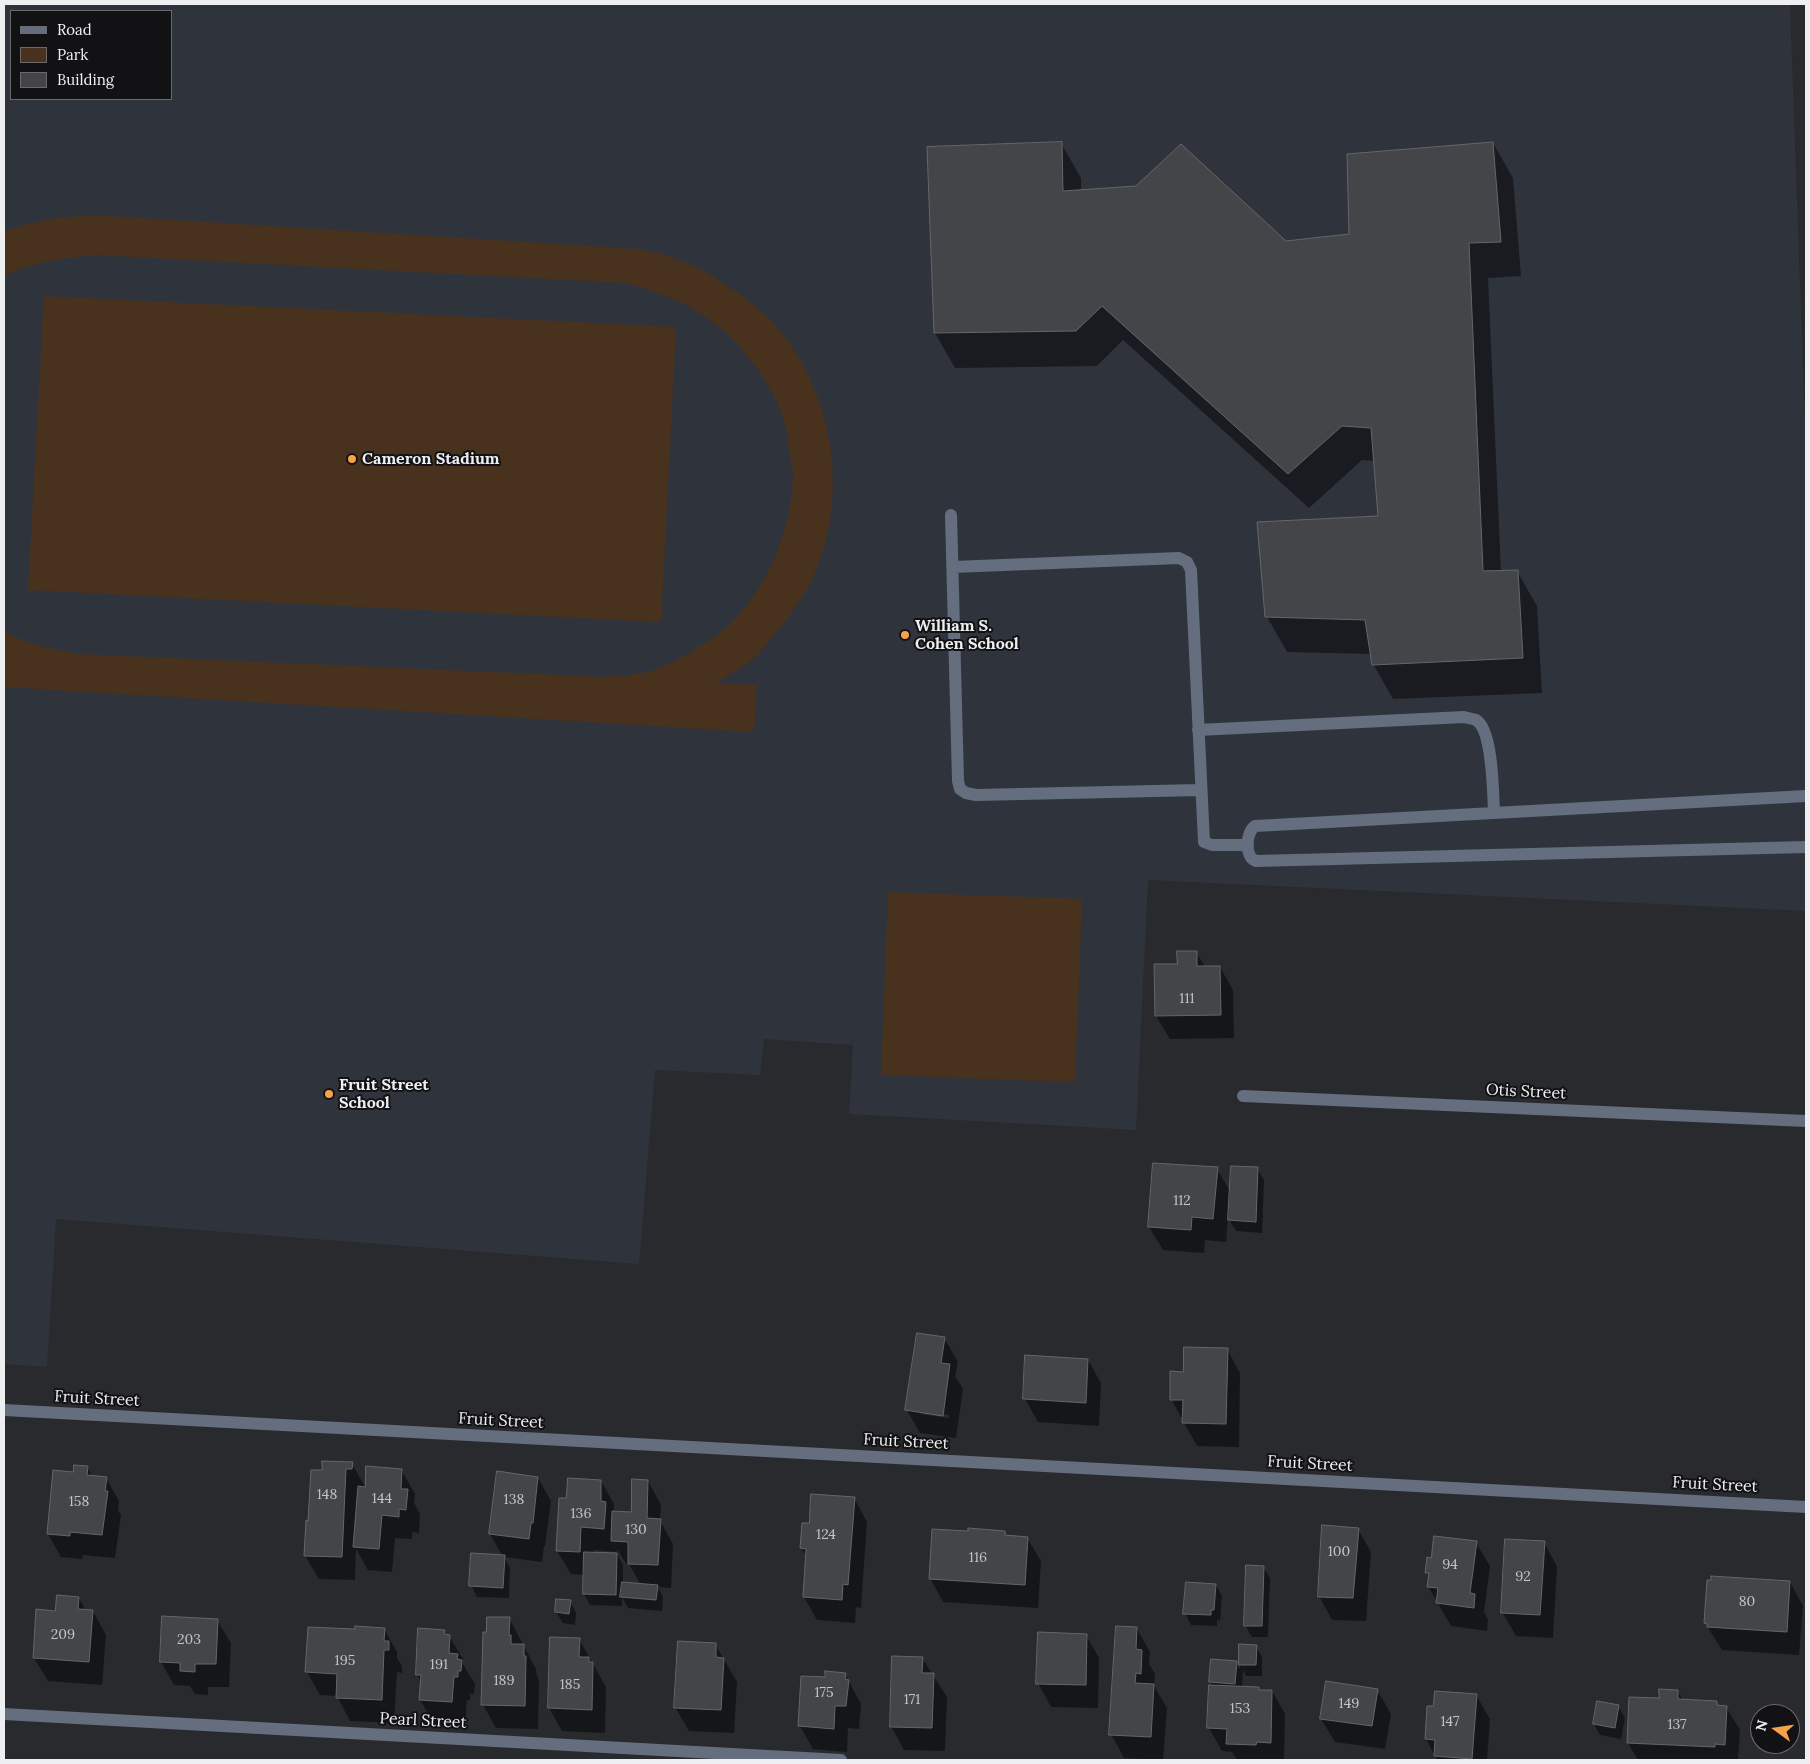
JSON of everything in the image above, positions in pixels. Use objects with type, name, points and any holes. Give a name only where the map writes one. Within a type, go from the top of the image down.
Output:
[{"type":"street","points":[[951,515],[958,781],[960,789],[966,793],[976,795],[1200,790]]},
{"type":"street","points":[[953,567],[1179,558],[1187,562],[1191,570],[1200,790],[1204,842],[1212,845],[1248,845]]},
{"type":"street","points":[[1198,730],[1464,717],[1477,721],[1489,745],[1494,812]]},
{"type":"street","points":[[1806,796],[1255,826],[1251,828],[1248,834],[1249,856],[1251,860],[1256,861],[1806,847]]},
{"type":"street","name":"Otis Street","points":[[1243,1096],[1806,1121]]},
{"type":"street","name":"Fruit Street","points":[[4,1410],[1806,1506]]},
{"type":"street","name":"Pearl Street","points":[[4,1714],[841,1760]]},
{"type":"shaded area","name":"William S. Cohen School","points":[[4,4],[1790,4],[1806,452],[1806,911],[1148,880],[1136,1130],[849,1114],[853,1045],[764,1039],[760,1075],[655,1070],[639,1264],[56,1219],[47,1367],[4,1364]]},
{"type":"green space","points":[[94,215],[639,249],[665,255],[690,264],[713,276],[749,301],[780,330],[803,364],[816,394],[826,425],[832,458],[833,491],[822,555],[803,596],[757,655],[716,683],[757,685],[754,732],[4,687],[4,631],[31,643],[79,654],[606,677],[647,672],[684,656],[716,636],[747,605],[758,589],[777,553],[792,496],[793,469],[783,418],[778,404],[760,373],[747,355],[717,326],[702,314],[666,296],[625,283],[96,255],[49,261],[26,267],[4,276],[4,232],[48,220]]},
{"type":"green space","name":"Cameron Stadium","points":[[44,296],[676,327],[661,622],[28,590]]},
{"type":"green space","points":[[888,892],[1082,899],[1075,1082],[881,1075]]},
{"type":"building","points":[[1062,142],[1063,191],[1136,186],[1181,144],[1286,241],[1349,234],[1347,154],[1493,142],[1501,242],[1469,243],[1483,571],[1518,570],[1523,658],[1372,665],[1365,620],[1265,617],[1257,522],[1378,516],[1371,428],[1342,426],[1288,474],[1102,306],[1076,331],[934,333],[927,147]]},
{"type":"building","points":[[1177,951],[1197,951],[1197,966],[1220,966],[1221,1015],[1155,1016],[1154,964],[1177,964]]},
{"type":"building","points":[[1153,1163],[1218,1167],[1213,1219],[1192,1217],[1191,1230],[1148,1227]]},
{"type":"building","points":[[1231,1166],[1258,1167],[1256,1222],[1228,1220]]},
{"type":"building","points":[[917,1333],[945,1337],[941,1363],[950,1364],[943,1416],[905,1410]]},
{"type":"building","points":[[1184,1347],[1228,1348],[1226,1424],[1182,1423],[1183,1400],[1170,1400],[1170,1371],[1183,1372]]},
{"type":"building","points":[[1025,1355],[1088,1359],[1086,1403],[1023,1399]]},
{"type":"building","points":[[322,1461],[353,1462],[352,1469],[346,1469],[342,1557],[304,1556],[311,1470],[322,1470]]},
{"type":"building","points":[[74,1465],[88,1466],[87,1475],[107,1477],[105,1491],[108,1491],[102,1535],[70,1532],[70,1536],[47,1534],[53,1470],[73,1472]]},
{"type":"building","points":[[366,1466],[402,1469],[401,1489],[408,1489],[406,1510],[399,1509],[399,1517],[382,1515],[379,1549],[353,1547],[358,1486],[365,1487]]},
{"type":"building","points":[[497,1471],[538,1477],[533,1523],[531,1523],[529,1539],[489,1534]]},
{"type":"building","points":[[568,1478],[601,1480],[601,1501],[606,1502],[604,1529],[581,1527],[580,1552],[556,1551],[559,1498],[566,1498]]},
{"type":"building","points":[[632,1479],[648,1480],[647,1518],[661,1519],[658,1565],[628,1564],[628,1542],[611,1541],[612,1511],[631,1512]]},
{"type":"building","points":[[811,1494],[855,1497],[848,1585],[843,1584],[842,1600],[803,1597],[806,1549],[800,1548],[802,1523],[809,1523]]},
{"type":"building","points":[[1322,1525],[1359,1528],[1353,1598],[1318,1597]]},
{"type":"building","points":[[968,1528],[1005,1531],[1005,1535],[1028,1537],[1025,1585],[929,1579],[932,1529],[968,1531]]},
{"type":"building","points":[[1434,1536],[1477,1541],[1470,1593],[1475,1594],[1474,1608],[1436,1603],[1438,1588],[1427,1587],[1429,1573],[1425,1573],[1427,1557],[1431,1558]]},
{"type":"building","points":[[1505,1539],[1545,1541],[1540,1615],[1501,1613]]},
{"type":"building","points":[[584,1552],[617,1553],[616,1595],[583,1594]]},
{"type":"building","points":[[471,1553],[505,1555],[503,1588],[469,1586]]},
{"type":"building","points":[[1246,1565],[1264,1566],[1262,1626],[1244,1626]]},
{"type":"building","points":[[1711,1576],[1790,1581],[1787,1632],[1707,1627],[1707,1624],[1704,1623],[1707,1580],[1711,1580]]},
{"type":"building","points":[[622,1582],[658,1585],[656,1600],[620,1597]]},
{"type":"building","points":[[1186,1582],[1216,1584],[1214,1610],[1211,1610],[1211,1615],[1183,1614]]},
{"type":"building","points":[[57,1595],[79,1597],[78,1609],[93,1610],[89,1662],[33,1658],[36,1609],[55,1611]]},
{"type":"building","points":[[556,1599],[571,1600],[569,1614],[555,1612]]},
{"type":"building","points":[[162,1616],[218,1619],[216,1664],[195,1664],[195,1672],[180,1671],[180,1663],[160,1662]]},
{"type":"building","points":[[487,1617],[510,1617],[509,1635],[511,1635],[511,1644],[524,1644],[524,1656],[526,1656],[525,1706],[481,1705],[483,1632],[486,1632]]},
{"type":"building","points":[[355,1626],[385,1628],[384,1641],[389,1641],[389,1650],[384,1650],[382,1700],[336,1698],[337,1674],[305,1672],[308,1627],[355,1629]]},
{"type":"building","points":[[1116,1626],[1137,1627],[1136,1649],[1142,1650],[1141,1674],[1136,1673],[1135,1683],[1154,1684],[1151,1737],[1109,1735]]},
{"type":"building","points":[[418,1628],[445,1630],[444,1634],[450,1635],[449,1653],[458,1654],[457,1659],[462,1660],[461,1671],[458,1671],[458,1677],[454,1677],[452,1702],[419,1700],[421,1675],[416,1675]]},
{"type":"building","points":[[1038,1632],[1087,1634],[1086,1685],[1036,1684]]},
{"type":"building","points":[[550,1637],[580,1638],[579,1657],[589,1657],[589,1662],[593,1662],[592,1710],[548,1708]]},
{"type":"building","points":[[678,1641],[716,1643],[716,1657],[724,1658],[721,1710],[674,1708]]},
{"type":"building","points":[[1239,1644],[1257,1645],[1256,1665],[1239,1665]]},
{"type":"building","points":[[892,1656],[923,1657],[922,1673],[934,1673],[932,1728],[890,1727]]},
{"type":"building","points":[[1211,1659],[1237,1661],[1235,1684],[1209,1682]]},
{"type":"building","points":[[825,1671],[846,1673],[845,1679],[849,1680],[846,1706],[835,1706],[834,1729],[798,1726],[801,1676],[825,1677]]},
{"type":"building","points":[[1326,1681],[1378,1689],[1372,1726],[1320,1719]]},
{"type":"building","points":[[1209,1685],[1259,1687],[1259,1690],[1272,1690],[1271,1743],[1257,1742],[1256,1745],[1226,1744],[1227,1729],[1207,1728]]},
{"type":"building","points":[[1659,1689],[1678,1690],[1678,1699],[1717,1701],[1717,1705],[1727,1706],[1725,1745],[1715,1744],[1715,1747],[1627,1743],[1629,1697],[1659,1698]]},
{"type":"building","points":[[1435,1691],[1477,1694],[1472,1759],[1434,1756],[1435,1740],[1425,1739],[1427,1706],[1433,1706]]},
{"type":"building","points":[[1597,1701],[1619,1705],[1615,1728],[1593,1724]]},
{"type":"place","name":"Cameron Stadium","points":[[352,459]]},
{"type":"place","name":"William S. Cohen School","points":[[905,635]]},
{"type":"place","name":"Fruit Street School","points":[[329,1094]]}]
